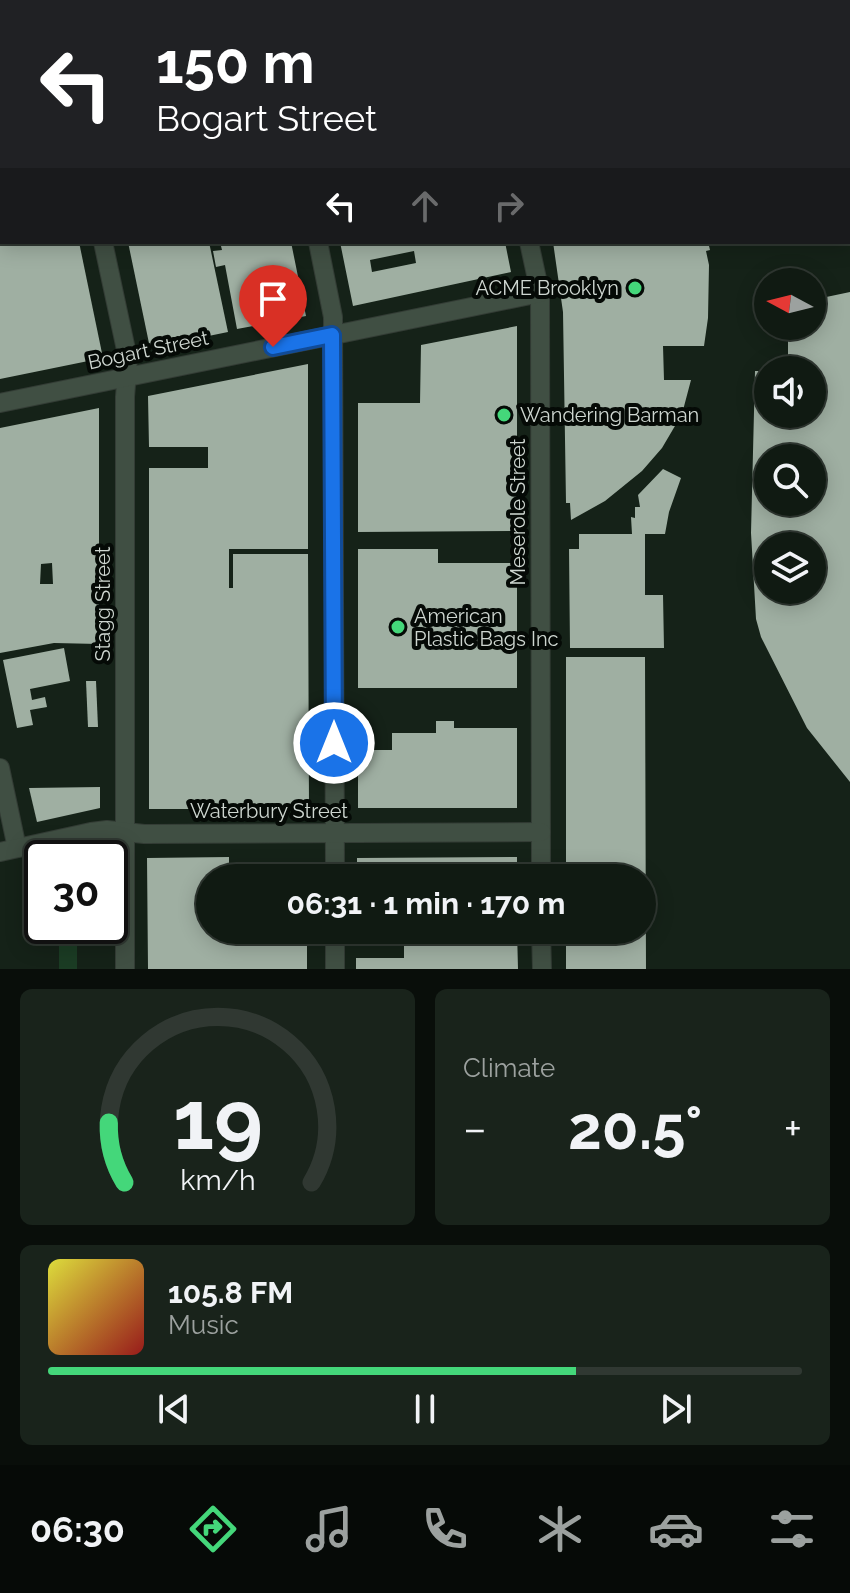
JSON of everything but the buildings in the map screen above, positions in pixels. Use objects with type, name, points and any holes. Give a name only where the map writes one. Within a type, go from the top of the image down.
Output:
[{"type":"street","name":"Stagg Street","points":[[103,244],[128,359],[125,969]]},
{"type":"street","points":[[318,244],[333,317],[335,864]]},
{"type":"street","name":"Meserole Street","points":[[529,244],[540,293],[541,864]]},
{"type":"street","name":"Bogart Street","points":[[0,403],[540,293]]},
{"type":"street","points":[[0,768],[8,850]]},
{"type":"street","name":"Waterbury Street","points":[[8,850],[91,832],[541,832]]},
{"type":"street","points":[[335,944],[335,969]]},
{"type":"street","points":[[541,944],[542,969]]},
{"type":"green space","points":[[59,944],[77,944],[77,969],[59,969]]},
{"type":"place","name":"ACME Brooklyn","points":[[635,288]]},
{"type":"place","name":"Wandering Barman","points":[[504,415]]},
{"type":"place","name":"American Plastic Bags Inc","points":[[398,627]]},
{"type":"route","points":[[273,347],[332,335],[334,743]]}]
